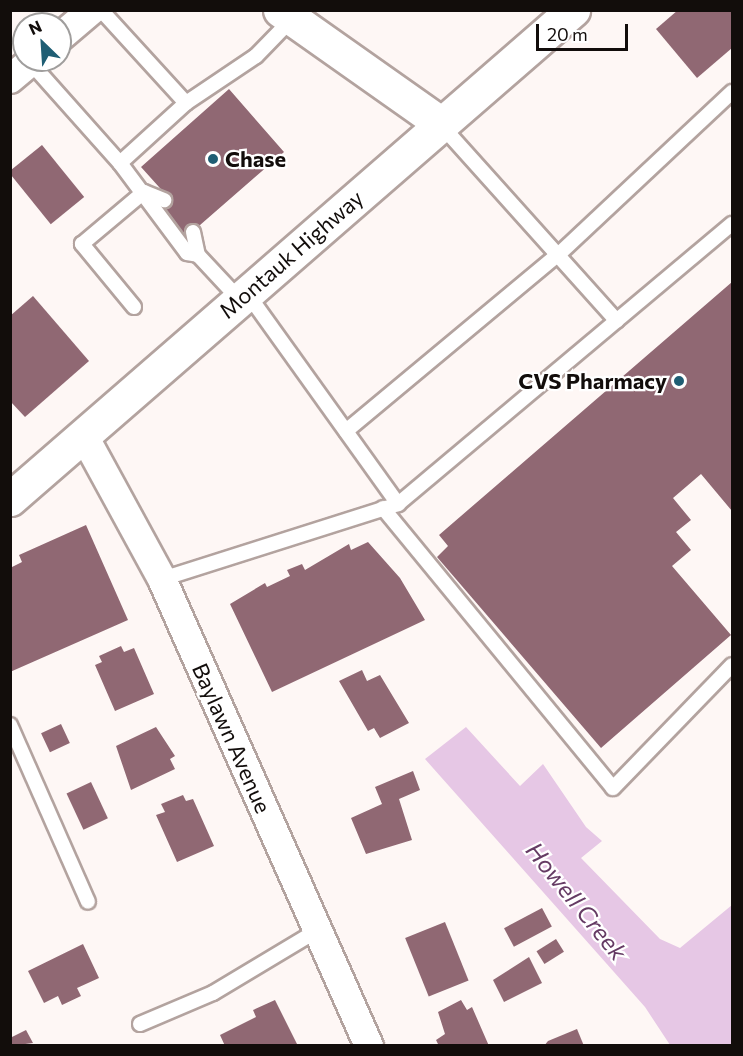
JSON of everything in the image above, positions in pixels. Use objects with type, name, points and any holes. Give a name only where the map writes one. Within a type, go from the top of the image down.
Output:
[{"type":"main road","name":"Montauk Highway","points":[[10,499],[440,123],[573,10]]},
{"type":"main road","points":[[286,15],[440,123]]},
{"type":"street","points":[[72,27],[92,10]]},
{"type":"street","name":"Baylawn Avenue","points":[[84,436],[162,579],[369,1046]]},
{"type":"lane","points":[[101,10],[186,103]]},
{"type":"lane","points":[[120,163],[186,103],[256,56],[286,15]]},
{"type":"lane","points":[[30,72],[120,163],[144,192],[153,215],[187,253],[198,255],[243,296],[346,431],[398,504]]},
{"type":"lane","points":[[346,431],[560,253],[732,92]]},
{"type":"lane","points":[[440,123],[560,253],[617,321]]},
{"type":"lane","points":[[144,192],[164,200]]},
{"type":"lane","points":[[134,307],[82,244],[144,192]]},
{"type":"lane","points":[[162,579],[398,504],[732,224]]},
{"type":"lane","points":[[193,232],[198,255]]},
{"type":"lane","points":[[383,508],[613,788],[732,664]]},
{"type":"lane","points":[[10,725],[88,902]]},
{"type":"lane","points":[[140,1024],[213,993],[318,930]]},
{"type":"water","name":"Howell Creek","points":[[466,727],[520,786],[543,764],[586,827],[602,841],[581,858],[660,939],[680,948],[732,905],[732,1045],[670,1045],[645,1007],[425,759]]},
{"type":"building","points":[[678,10],[732,10],[732,48],[697,78],[656,29]]},
{"type":"building","name":"Chase","points":[[229,89],[284,152],[184,239],[156,207],[168,197],[141,167]]},
{"type":"building","points":[[42,145],[84,197],[51,224],[10,174],[10,171]]},
{"type":"building","points":[[732,282],[732,511],[701,474],[673,498],[691,520],[676,532],[691,550],[672,566],[731,635],[601,748],[437,557],[448,546],[439,535]]},
{"type":"building","points":[[33,296],[89,361],[25,417],[10,401],[10,316]]},
{"type":"building","points":[[86,525],[128,620],[10,672],[10,568],[22,562],[19,555]]},
{"type":"building","points":[[368,542],[400,578],[425,620],[272,692],[230,604],[265,583],[267,587],[290,576],[287,570],[302,564],[305,570],[349,544],[351,550]]},
{"type":"building","points":[[121,646],[124,652],[134,648],[154,694],[115,711],[95,665],[102,662],[99,656]]},
{"type":"building","points":[[362,670],[367,681],[380,675],[409,723],[380,738],[374,728],[368,731],[339,681]]},
{"type":"building","points":[[61,724],[70,743],[50,752],[41,733]]},
{"type":"building","points":[[156,727],[175,756],[170,759],[175,769],[131,790],[116,746]]},
{"type":"building","points":[[413,771],[420,790],[399,799],[412,840],[366,854],[351,818],[382,804],[375,787]]},
{"type":"building","points":[[91,782],[108,818],[83,830],[67,793]]},
{"type":"building","points":[[183,795],[186,801],[193,799],[214,846],[177,862],[156,815],[165,812],[161,804]]},
{"type":"building","points":[[542,908],[552,927],[514,947],[504,928]]},
{"type":"building","points":[[445,922],[469,980],[429,997],[405,938]]},
{"type":"building","points":[[556,939],[564,952],[544,964],[536,951]]},
{"type":"building","points":[[83,944],[99,978],[77,988],[81,996],[62,1005],[58,996],[44,1003],[28,971]]},
{"type":"building","points":[[529,957],[542,983],[504,1002],[493,980]]},
{"type":"building","points":[[275,1000],[298,1046],[225,1046],[220,1035],[256,1017],[253,1010]]},
{"type":"building","points":[[461,1000],[467,1010],[472,1007],[489,1046],[439,1046],[436,1040],[445,1034],[438,1012]]},
{"type":"building","points":[[577,1029],[584,1046],[544,1046],[548,1041]]},
{"type":"building","points":[[26,1030],[33,1043],[10,1046],[10,1038]]},
{"type":"place","name":"Chase","points":[[213,159]]},
{"type":"place","name":"CVS Pharmacy","points":[[679,381]]}]
